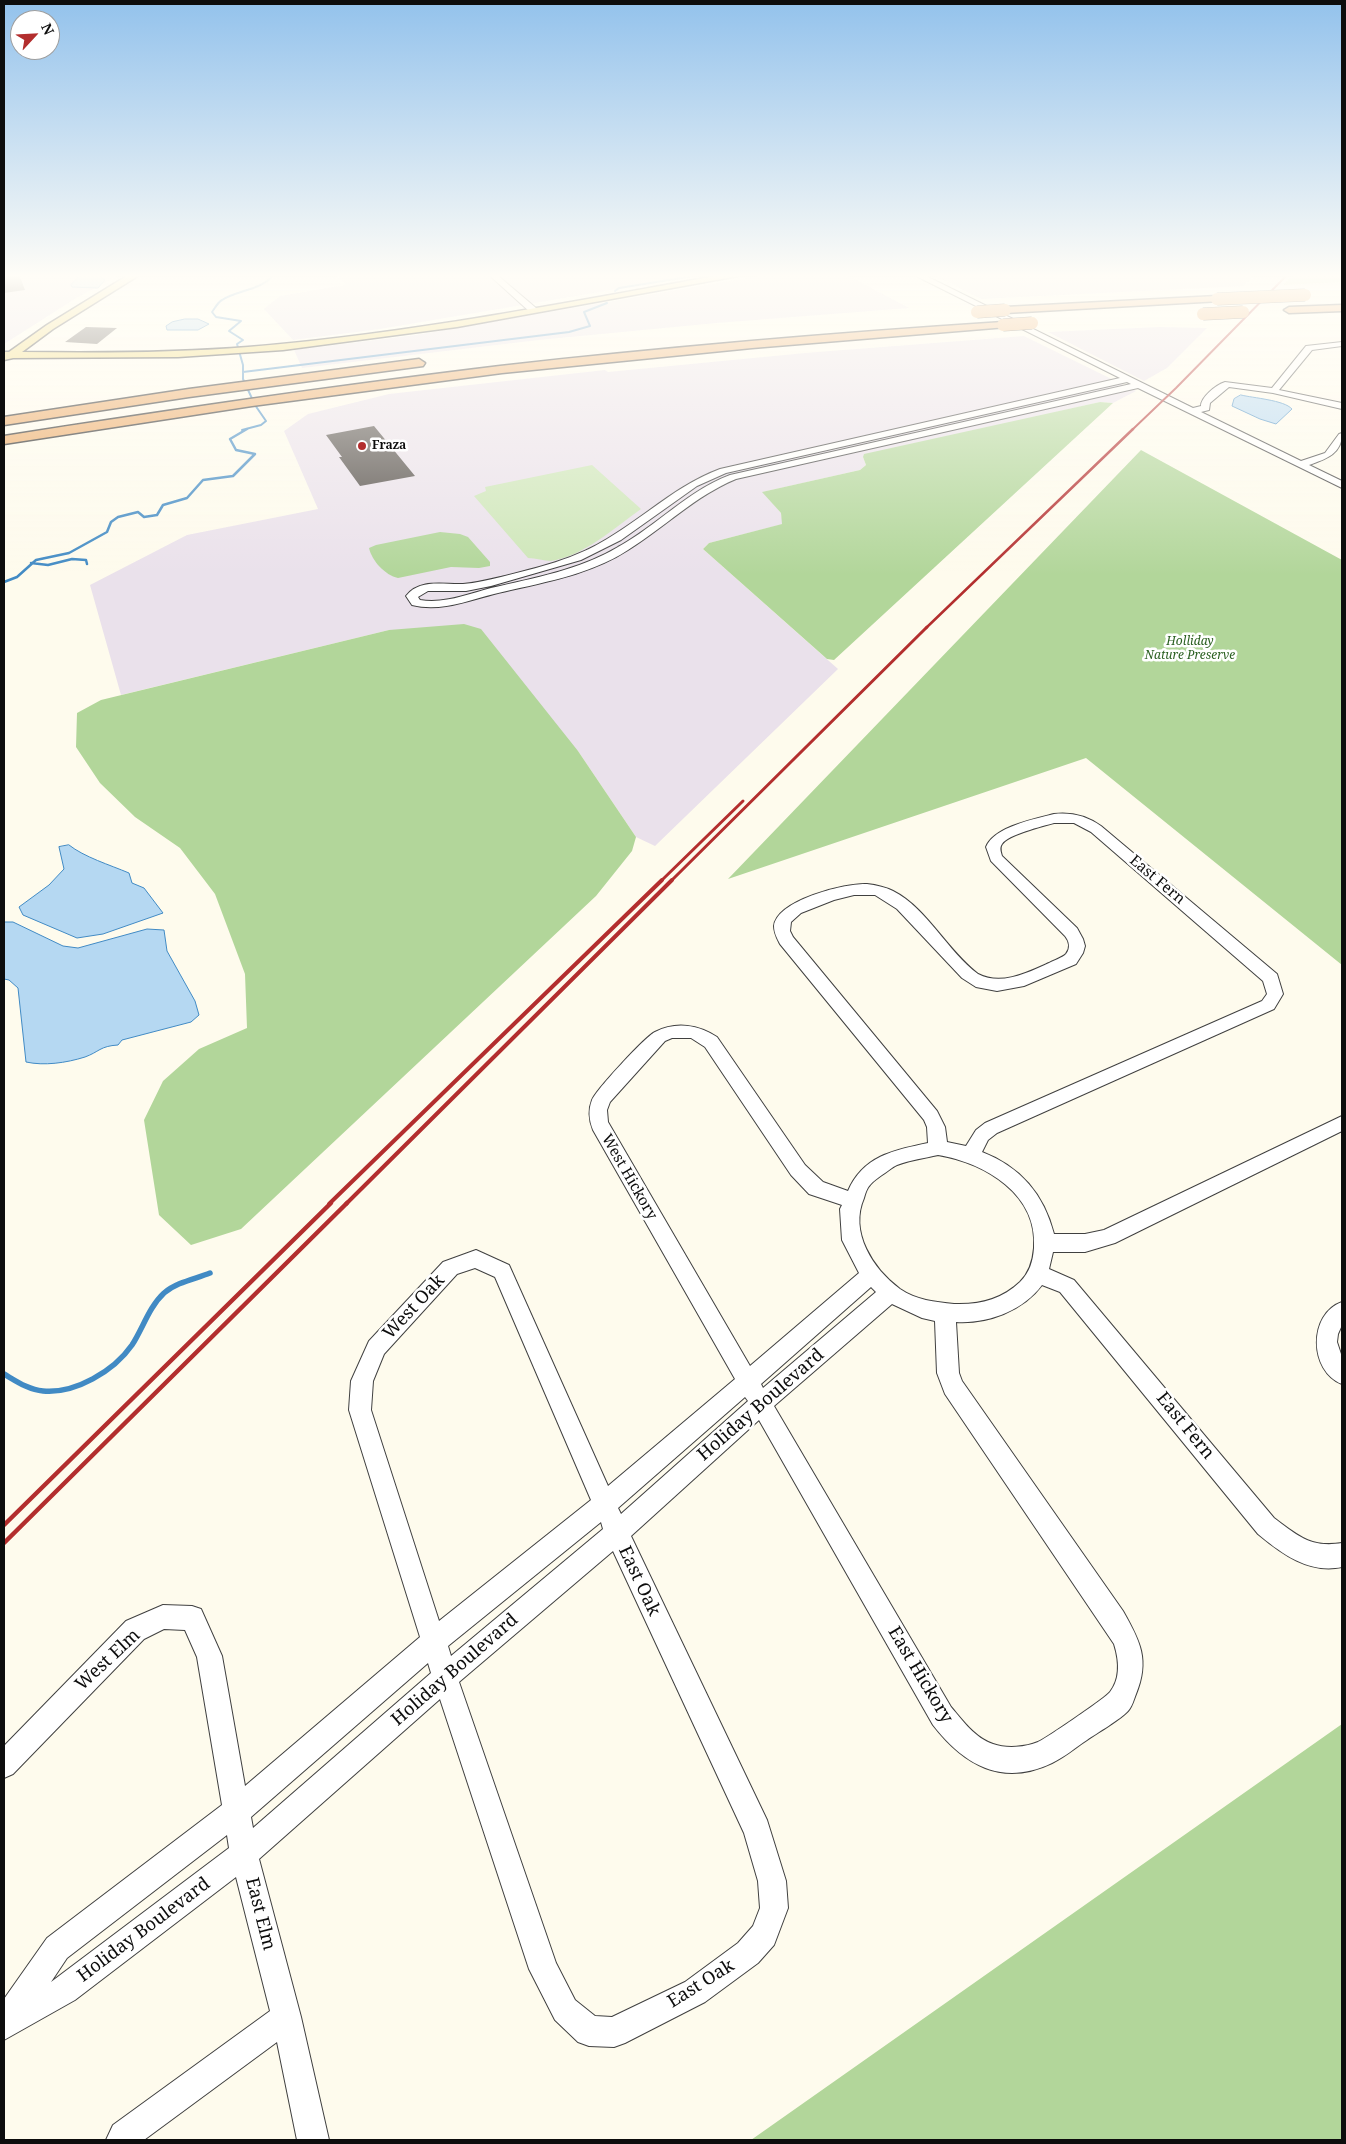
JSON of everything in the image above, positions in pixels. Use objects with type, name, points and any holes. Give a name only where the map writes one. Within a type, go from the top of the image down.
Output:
[{"type":"highway","points":[[4,421],[336,374]]},
{"type":"highway","points":[[4,440],[255,402],[473,374]]},
{"type":"street","points":[[1118,374],[1342,486]]},
{"type":"street","points":[[1274,391],[1288,374]]},
{"type":"street","points":[[1128,379],[766,460],[714,474],[694,482],[672,496],[617,538],[583,556],[554,566],[481,589],[430,606],[416,603],[412,596],[418,590],[424,588],[481,589],[564,574],[602,560],[632,543],[687,500],[726,479],[776,466],[1139,385]]},
{"type":"street","points":[[1192,411],[1206,408],[1206,403],[1222,386],[1228,384],[1274,391],[1342,406]]},
{"type":"street","points":[[1054,396],[1065,401]]},
{"type":"street","points":[[980,412],[990,418]]},
{"type":"street","points":[[894,431],[904,437]]},
{"type":"street","points":[[1300,465],[1328,455],[1342,436]]},
{"type":"street","points":[[766,460],[776,466]]},
{"type":"street","points":[[672,496],[687,500]]},
{"type":"street","name":"East Fern","points":[[938,1148],[936,1127],[931,1116],[786,940],[782,930],[784,919],[796,909],[854,889],[878,890],[896,900],[968,976],[988,985],[1009,984],[1070,960],[1076,953],[1078,943],[1071,932],[996,858],[994,845],[1002,836],[1048,820],[1060,818],[1078,820],[1096,829],[1271,978],[1275,994],[1268,1005],[991,1128],[982,1135],[971,1154]]},
{"type":"street","name":"West Hickory","points":[[746,1380],[602,1130],[598,1122],[597,1109],[602,1098],[659,1037],[667,1033],[682,1031],[702,1035],[711,1042],[798,1170],[816,1188],[851,1200]]},
{"type":"street","points":[[1046,1243],[1085,1243],[1108,1237],[1342,1123]]},
{"type":"street","points":[[938,1148],[954,1149],[971,1154],[998,1169],[1021,1188],[1038,1214],[1046,1243],[1039,1274],[1023,1292],[1001,1306],[973,1314],[945,1313],[905,1302],[890,1293],[870,1276],[853,1246],[848,1220],[851,1200],[861,1180],[880,1163],[908,1151],[938,1148]]},
{"type":"street","name":"West Oak","points":[[434,1641],[360,1410],[362,1381],[376,1348],[450,1268],[476,1259],[502,1271],[605,1504]]},
{"type":"street","name":"East Fern","points":[[1039,1274],[1067,1286],[1266,1526],[1297,1550],[1323,1556],[1342,1555]]},
{"type":"street","name":"Holiday Boulevard","points":[[4,2025],[57,1948],[238,1810],[434,1641],[605,1504],[746,1380],[870,1276]]},
{"type":"street","name":"Holiday Boulevard","points":[[4,2025],[65,1990],[244,1854],[445,1677],[617,1533],[761,1404],[890,1293]]},
{"type":"street","points":[[1342,1311],[1331,1323],[1326,1334],[1329,1354],[1342,1374]]},
{"type":"street","name":"East Hickory","points":[[746,1380],[942,1716],[958,1736],[975,1749],[993,1758],[1018,1760],[1045,1753],[1119,1702],[1126,1689],[1130,1675],[1131,1658],[1125,1639],[1114,1620],[953,1387],[948,1373],[945,1313]]},
{"type":"street","name":"East Oak","points":[[434,1641],[544,1969],[565,2010],[589,2032],[614,2032],[696,1992],[748,1953],[764,1935],[774,1908],[772,1882],[757,1830],[605,1504]]},
{"type":"street","name":"West Elm","points":[[4,1764],[135,1630],[163,1617],[192,1618],[209,1656],[238,1810]]},
{"type":"street","name":"East Elm","points":[[238,1810],[244,1854],[286,2017],[313,2140]]},
{"type":"street","points":[[122,2140],[124,2136],[286,2017]]},
{"type":"shaded area","points":[[569,374],[1101,374],[1136,391],[1113,403],[1100,402],[863,457],[866,465],[860,470],[763,492],[781,513],[783,524],[709,543],[703,549],[838,669],[655,846],[636,837],[578,751],[389,630],[121,695],[90,585],[187,535],[318,509],[284,431],[308,414],[389,394]]},
{"type":"shaded area","points":[[1130,374],[1156,374],[1144,381]]},
{"type":"green space","points":[[1100,402],[1113,403],[834,660],[827,659],[703,549],[709,543],[782,524],[781,513],[762,492],[860,470],[866,465],[863,457],[864,454]]},
{"type":"green space","name":"Holliday Nature Preserve","points":[[1141,450],[1342,560],[1342,965],[1086,758],[728,879]]},
{"type":"green space","points":[[592,465],[641,509],[587,547],[563,558],[551,561],[528,558],[474,496],[486,491],[485,487]]},
{"type":"green space","points":[[440,532],[460,534],[468,537],[490,562],[490,566],[479,568],[451,567],[398,578],[388,574],[380,567],[373,558],[369,548],[376,545]]},
{"type":"green space","points":[[464,624],[481,629],[578,751],[636,837],[632,851],[596,896],[241,1229],[191,1245],[159,1215],[144,1120],[163,1081],[199,1049],[247,1028],[245,974],[215,894],[180,848],[135,817],[100,783],[76,747],[77,713],[101,700],[389,630]]},
{"type":"green space","points":[[1342,1724],[1342,2140],[751,2140]]},
{"type":"water","points":[[1241,395],[1276,401],[1292,409],[1276,424],[1232,406],[1234,399]]},
{"type":"water","points":[[69,845],[90,857],[129,873],[132,883],[144,888],[163,913],[103,934],[77,938],[23,915],[19,907],[49,885],[64,869],[59,847]]},
{"type":"water","points":[[4,922],[13,922],[63,946],[78,948],[147,929],[164,930],[167,951],[195,1001],[199,1015],[191,1022],[122,1040],[118,1045],[103,1048],[78,1059],[48,1064],[26,1062],[18,988],[9,980],[4,979]]},
{"type":"building","name":"Fraza","points":[[374,426],[415,476],[360,486],[326,435]]},
{"type":"waterway","points":[[242,430],[261,425],[266,421],[255,405],[243,379],[243,374]]},
{"type":"waterway","points":[[32,563],[36,560],[69,553],[107,532],[111,522],[118,517],[138,512],[144,517],[157,515],[163,505],[187,498],[203,480],[233,476],[255,454],[236,450],[230,439],[247,429]]},
{"type":"waterway","points":[[32,563],[48,565],[72,559],[86,560],[87,564]]},
{"type":"waterway","points":[[4,582],[17,577],[32,563]]},
{"type":"waterway","points":[[4,1374],[28,1387],[43,1391],[68,1389],[93,1379],[115,1364],[124,1355],[132,1345],[154,1305],[164,1293],[180,1283],[210,1273]]},
{"type":"railway","points":[[1132,430],[1190,374]]},
{"type":"railway","points":[[926,628],[1133,429]]},
{"type":"railway","points":[[671,881],[927,627]]},
{"type":"railway","points":[[661,881],[743,801]]},
{"type":"railway","points":[[329,1204],[662,880]]},
{"type":"railway","points":[[346,1204],[672,880]]},
{"type":"railway","points":[[4,1525],[331,1203]]},
{"type":"railway","points":[[4,1543],[347,1203]]},
{"type":"place","name":"Fraza","points":[[362,446]]}]
